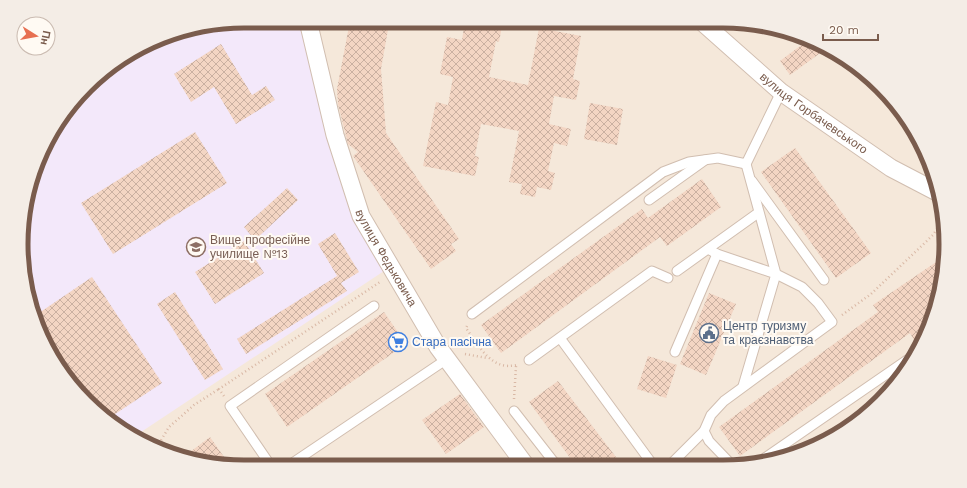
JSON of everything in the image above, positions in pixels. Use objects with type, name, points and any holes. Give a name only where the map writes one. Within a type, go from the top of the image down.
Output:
[{"type":"street","name":"вулиця Федьковича","points":[[310,28],[336,135],[361,216],[447,359],[516,460]]},
{"type":"street","name":"вулиця Горбачевського","points":[[709,28],[781,92],[891,168],[932,190]]},
{"type":"lane","points":[[743,386],[776,274],[758,213],[746,164],[781,92]]},
{"type":"lane","points":[[472,314],[663,172],[689,162],[718,158],[746,164]]},
{"type":"lane","points":[[649,200],[706,160]]},
{"type":"lane","points":[[749,176],[824,280]]},
{"type":"lane","points":[[677,271],[758,213]]},
{"type":"lane","points":[[675,460],[704,431],[711,415],[724,401],[832,322],[818,303],[802,287],[776,274],[717,254],[708,249]]},
{"type":"lane","points":[[675,352],[717,254]]},
{"type":"lane","points":[[529,360],[652,271],[668,278]]},
{"type":"lane","points":[[267,460],[230,406],[374,306]]},
{"type":"lane","points":[[560,338],[649,460]]},
{"type":"lane","points":[[297,460],[447,359]]},
{"type":"lane","points":[[769,455],[904,362]]},
{"type":"lane","points":[[514,411],[552,460]]},
{"type":"lane","points":[[704,431],[709,441],[727,460]]},
{"type":"path","points":[[832,322],[871,294],[933,235],[939,227]]},
{"type":"path","points":[[159,443],[169,427],[194,405],[394,272]]},
{"type":"path","points":[[466,328],[488,358],[502,366],[516,365],[529,360]]},
{"type":"path","points":[[514,411],[516,365]]},
{"type":"path","points":[[219,389],[230,406]]},
{"type":"shaded area","points":[[230,28],[737,28],[779,35],[806,44],[843,64],[876,91],[903,124],[923,161],[935,202],[939,230],[939,258],[932,300],[923,327],[903,364],[876,397],[843,424],[806,444],[765,456],[737,460],[230,460],[188,453],[161,444],[124,424],[91,397],[64,364],[50,340],[35,300],[28,258],[28,230],[32,202],[39,175],[50,148],[64,124],[91,91],[124,64],[161,44],[188,35]]},
{"type":"shaded area","name":"Вище професійне училище №13","points":[[230,28],[302,28],[328,138],[354,222],[384,271],[139,433],[124,424],[91,397],[64,364],[44,327],[35,300],[28,258],[28,230],[35,188],[44,161],[64,124],[91,91],[124,64],[161,44],[202,32]]},
{"type":"building","points":[[349,28],[388,28],[381,69],[386,133],[459,239],[451,244],[456,251],[431,269],[353,156],[358,152],[348,144],[338,104],[337,89]]},
{"type":"building","points":[[464,28],[502,28],[499,42],[496,41],[489,77],[528,85],[539,28],[581,36],[573,79],[580,81],[576,100],[554,96],[549,124],[571,129],[567,146],[554,143],[548,171],[555,173],[551,190],[537,187],[535,197],[520,194],[522,184],[509,182],[519,131],[481,124],[475,156],[479,157],[475,176],[423,166],[436,102],[448,105],[453,77],[440,74],[447,37],[462,40]]},
{"type":"building","points":[[804,43],[822,52],[790,75],[780,61]]},
{"type":"building","points":[[221,44],[252,95],[266,86],[275,100],[236,124],[214,87],[191,102],[174,74]]},
{"type":"building","points":[[590,103],[623,109],[617,145],[584,139]]},
{"type":"building","points":[[195,132],[227,183],[113,254],[81,203]]},
{"type":"building","points":[[795,148],[871,253],[836,278],[761,172]]},
{"type":"building","points":[[702,179],[721,207],[667,246],[660,237],[501,353],[481,325],[642,209],[648,218]]},
{"type":"building","points":[[287,188],[298,200],[255,240],[244,227]]},
{"type":"building","points":[[335,233],[359,272],[341,283],[347,291],[246,354],[237,339],[337,276],[339,279],[318,244]]},
{"type":"building","points":[[244,241],[264,273],[215,304],[195,272]]},
{"type":"building","points":[[939,260],[932,300],[918,337],[914,340],[910,333],[740,456],[719,427],[878,312],[873,305]]},
{"type":"building","points":[[92,277],[162,383],[113,415],[91,397],[64,364],[50,340],[39,313]]},
{"type":"building","points":[[175,292],[223,369],[205,380],[157,304]]},
{"type":"building","points":[[709,293],[736,304],[706,375],[680,364]]},
{"type":"building","points":[[384,312],[406,344],[287,427],[265,394]]},
{"type":"building","points":[[648,356],[677,365],[666,398],[637,389]]},
{"type":"building","points":[[558,381],[618,460],[572,460],[529,402]]},
{"type":"building","points":[[460,394],[484,427],[446,454],[422,420]]},
{"type":"building","points":[[210,437],[226,459],[202,456],[189,453]]},
{"type":"place","name":"Вище професійне училище №13","points":[[196,247]]},
{"type":"place","name":"Центр туризму та краєзнавства","points":[[709,333]]},
{"type":"place","name":"Стара пасічна","points":[[398,342]]}]
